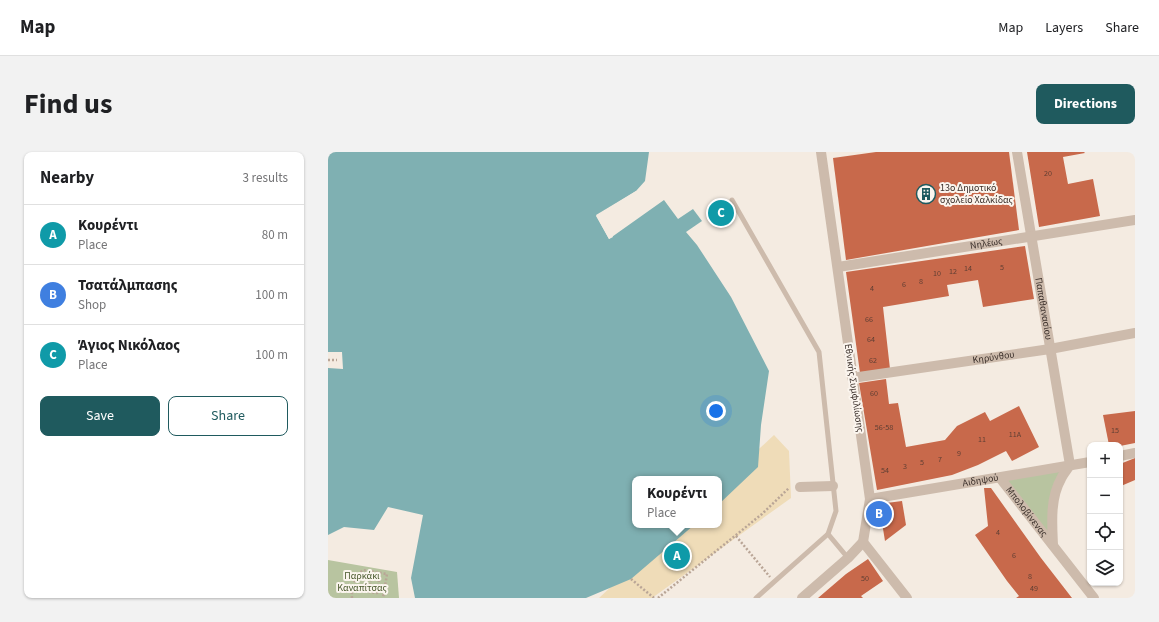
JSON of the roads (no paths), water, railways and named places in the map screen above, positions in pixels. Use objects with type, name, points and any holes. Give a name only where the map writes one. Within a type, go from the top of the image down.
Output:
[{"type":"street","name":"Εθνικής Συμφιλίωσης","points":[[822,152],[852,378],[870,499],[863,542]]},
{"type":"street","name":"Παπαθανασίου","points":[[1017,152],[1070,466]]},
{"type":"street","name":"Νηλέως","points":[[838,267],[1135,220]]},
{"type":"street","name":"Κηρύνθου","points":[[852,378],[1050,349],[1135,333]]},
{"type":"street","points":[[1123,455],[1135,453]]},
{"type":"street","name":"Αιδηψού","points":[[870,499],[1087,463]]},
{"type":"street","name":"Μπολοβίνενας","points":[[1053,545],[1051,520],[1055,496],[1060,479],[1070,466]]},
{"type":"street","name":"Μπολοβίνενας","points":[[1000,478],[1092,597]]},
{"type":"street","points":[[800,487],[833,486]]},
{"type":"street","points":[[802,598],[848,558],[863,542],[907,598]]},
{"type":"lane","points":[[732,200],[819,352],[836,511],[828,534],[756,598]]},
{"type":"lane","points":[[828,534],[848,558]]},
{"type":"water","points":[[328,152],[649,152],[645,181],[636,191],[596,215],[609,239],[664,200],[678,219],[693,209],[702,221],[686,232],[697,245],[731,297],[769,371],[761,425],[758,467],[722,501],[722,476],[632,476],[632,528],[690,528],[631,579],[586,598],[415,598],[411,578],[423,515],[388,507],[374,530],[344,527],[328,535],[328,368],[343,369],[342,352],[328,352]]},
{"type":"place","name":"13ο Δημοτικό σχολείο Χαλκίδας","points":[[926,194]]},
{"type":"place","name":"Άγιος Νικόλαος","points":[[721,213]]},
{"type":"place","name":"Τσατάλμπασης","points":[[879,514]]},
{"type":"place","name":"Κουρέντι","points":[[677,556]]},
{"type":"park label","name":"Παρκάκι Καναπίτσας","points":[[362,582]]}]
